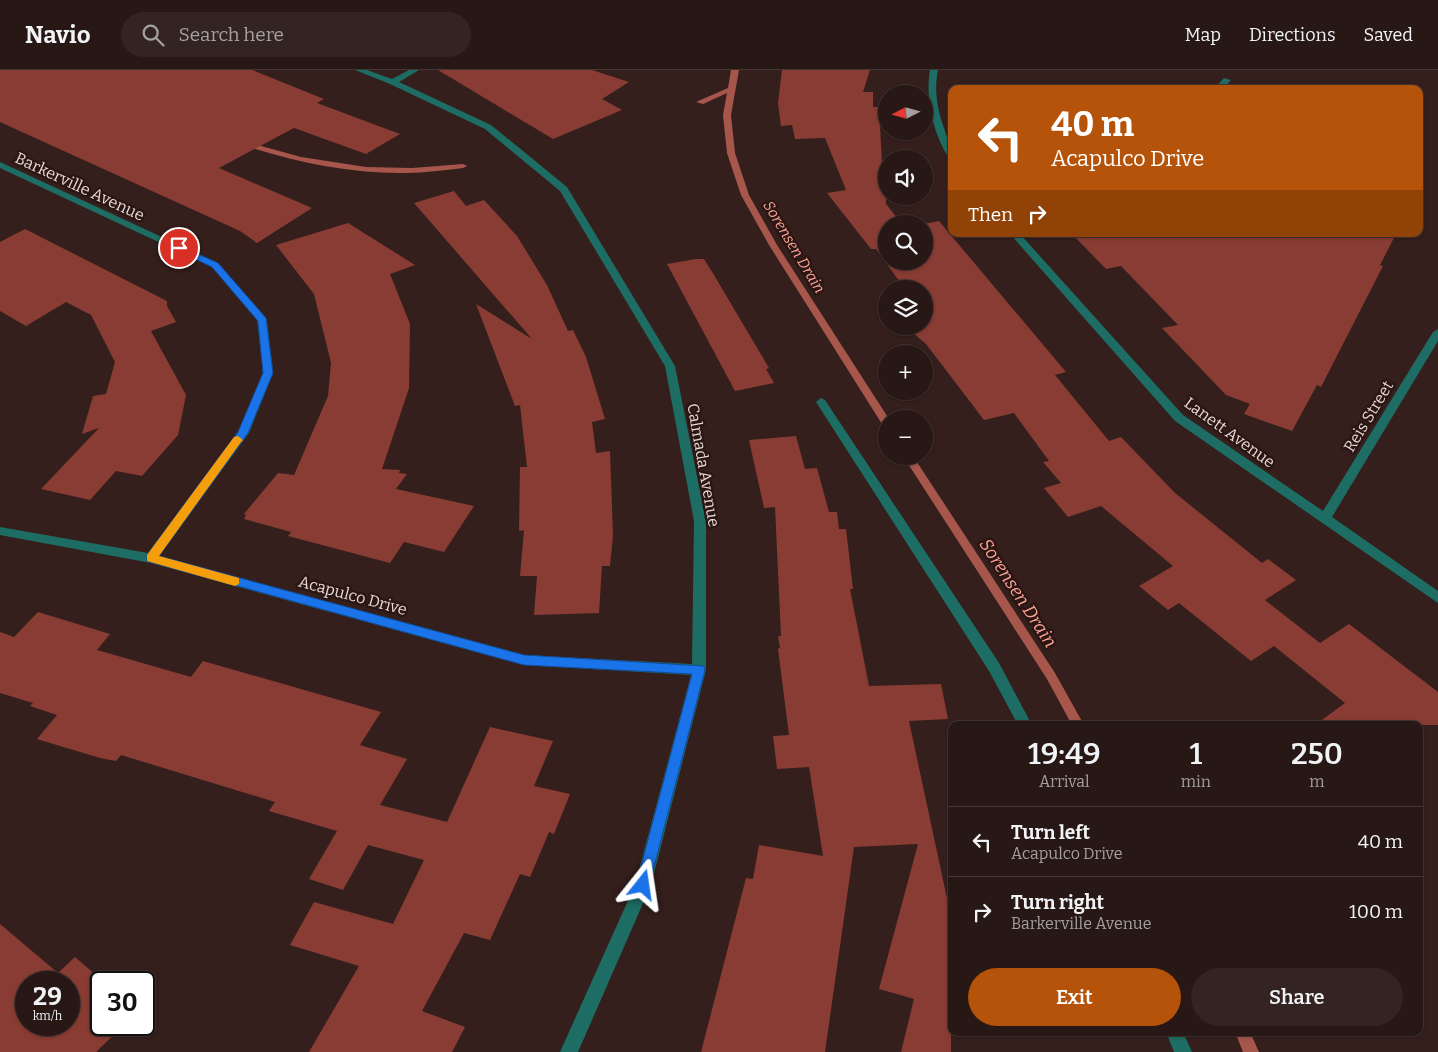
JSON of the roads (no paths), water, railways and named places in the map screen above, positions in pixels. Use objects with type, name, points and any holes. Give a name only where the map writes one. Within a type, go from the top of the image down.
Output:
[{"type":"street","name":"Calmada Avenue","points":[[359,70],[393,82],[488,127],[564,189],[670,366],[700,521],[699,670],[643,885],[570,1052]]},
{"type":"street","points":[[393,82],[415,70]]},
{"type":"street","points":[[934,70],[932,78],[934,112],[948,147]]},
{"type":"street","points":[[1222,85],[1226,80]]},
{"type":"street","name":"Barkerville Avenue","points":[[0,165],[215,265],[262,320],[268,373],[243,433],[151,558]]},
{"type":"street","name":"Lanett Avenue","points":[[1018,237],[1179,418],[1326,518],[1438,598]]},
{"type":"street","name":"Reis Street","points":[[1326,518],[1438,332]]},
{"type":"street","points":[[821,402],[994,667],[1023,721]]},
{"type":"street","name":"Acapulco Drive","points":[[0,531],[151,558],[524,660],[699,670]]},
{"type":"street","points":[[1176,1036],[1182,1052]]},
{"type":"waterway","name":"Sorensen Drain","points":[[735,70],[727,115],[731,153],[745,195],[773,245],[878,410]]},
{"type":"waterway","points":[[700,102],[731,89]]},
{"type":"waterway","points":[[243,142],[280,154],[344,167],[386,171],[412,171],[463,166]]},
{"type":"waterway","name":"Sorensen Drain","points":[[914,465],[1051,676],[1076,721]]},
{"type":"waterway","name":"Sorensen Drain","points":[[1244,1036],[1251,1052]]}]
